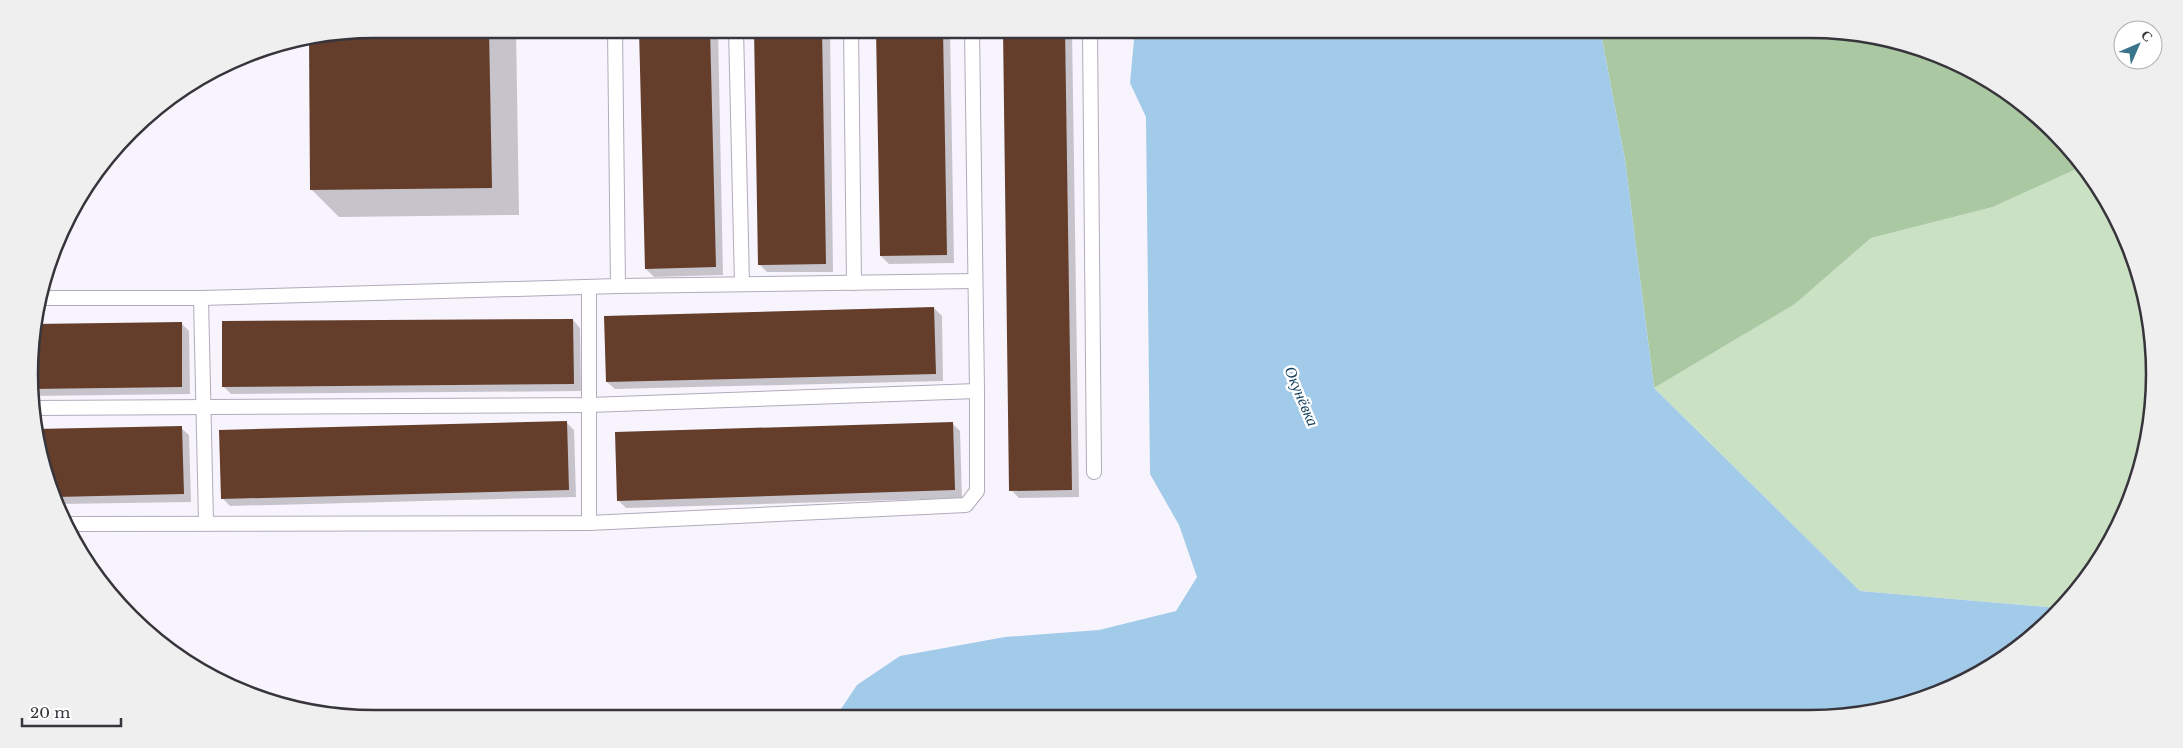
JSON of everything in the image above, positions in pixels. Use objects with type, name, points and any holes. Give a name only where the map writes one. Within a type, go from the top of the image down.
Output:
[{"type":"lane","points":[[615,38],[618,286]]},
{"type":"lane","points":[[736,38],[742,284]]},
{"type":"lane","points":[[851,38],[854,283]]},
{"type":"lane","points":[[73,524],[206,522],[589,523],[966,505],[977,490],[972,38]]},
{"type":"lane","points":[[1090,38],[1094,472]]},
{"type":"lane","points":[[46,298],[201,298],[618,286],[975,281]]},
{"type":"lane","points":[[589,288],[589,523]]},
{"type":"lane","points":[[201,298],[206,522]]},
{"type":"lane","points":[[39,408],[589,405],[977,391]]},
{"type":"green space","points":[[1602,38],[1831,38],[1853,40],[1896,49],[1917,55],[1958,72],[2014,107],[2047,136],[2076,169],[1993,207],[1871,238],[1795,304],[1654,388],[1625,160]]},
{"type":"green space","points":[[2076,169],[2111,225],[2128,266],[2134,287],[2143,330],[2145,352],[2146,374],[2143,418],[2128,482],[2111,523],[2089,561],[2051,607],[1860,591],[1654,388],[1795,304],[1871,238],[1993,207]]},
{"type":"water","name":"Окунёвка","points":[[1134,38],[1602,38],[1625,160],[1654,388],[1860,591],[2051,607],[2014,641],[1958,676],[1917,693],[1896,699],[1853,708],[1831,710],[840,710],[857,685],[900,656],[1005,637],[1099,630],[1176,611],[1197,577],[1179,525],[1150,474],[1146,117],[1130,83]]},
{"type":"building","points":[[352,38],[489,38],[492,188],[310,190],[309,44]]},
{"type":"building","points":[[639,38],[710,38],[716,267],[645,269]]},
{"type":"building","points":[[754,38],[822,38],[826,264],[758,265]]},
{"type":"building","points":[[876,38],[943,38],[947,255],[880,256]]},
{"type":"building","points":[[1003,38],[1065,38],[1072,490],[1009,491]]},
{"type":"building","points":[[934,307],[936,374],[606,382],[604,316]]},
{"type":"building","points":[[573,319],[574,384],[222,387],[222,321]]},
{"type":"building","points":[[182,322],[182,387],[38,389],[38,352],[41,324]]},
{"type":"building","points":[[567,421],[569,490],[221,499],[219,430]]},
{"type":"building","points":[[953,422],[955,490],[617,501],[615,432]]},
{"type":"building","points":[[182,426],[184,494],[61,497],[49,461],[42,429]]}]
